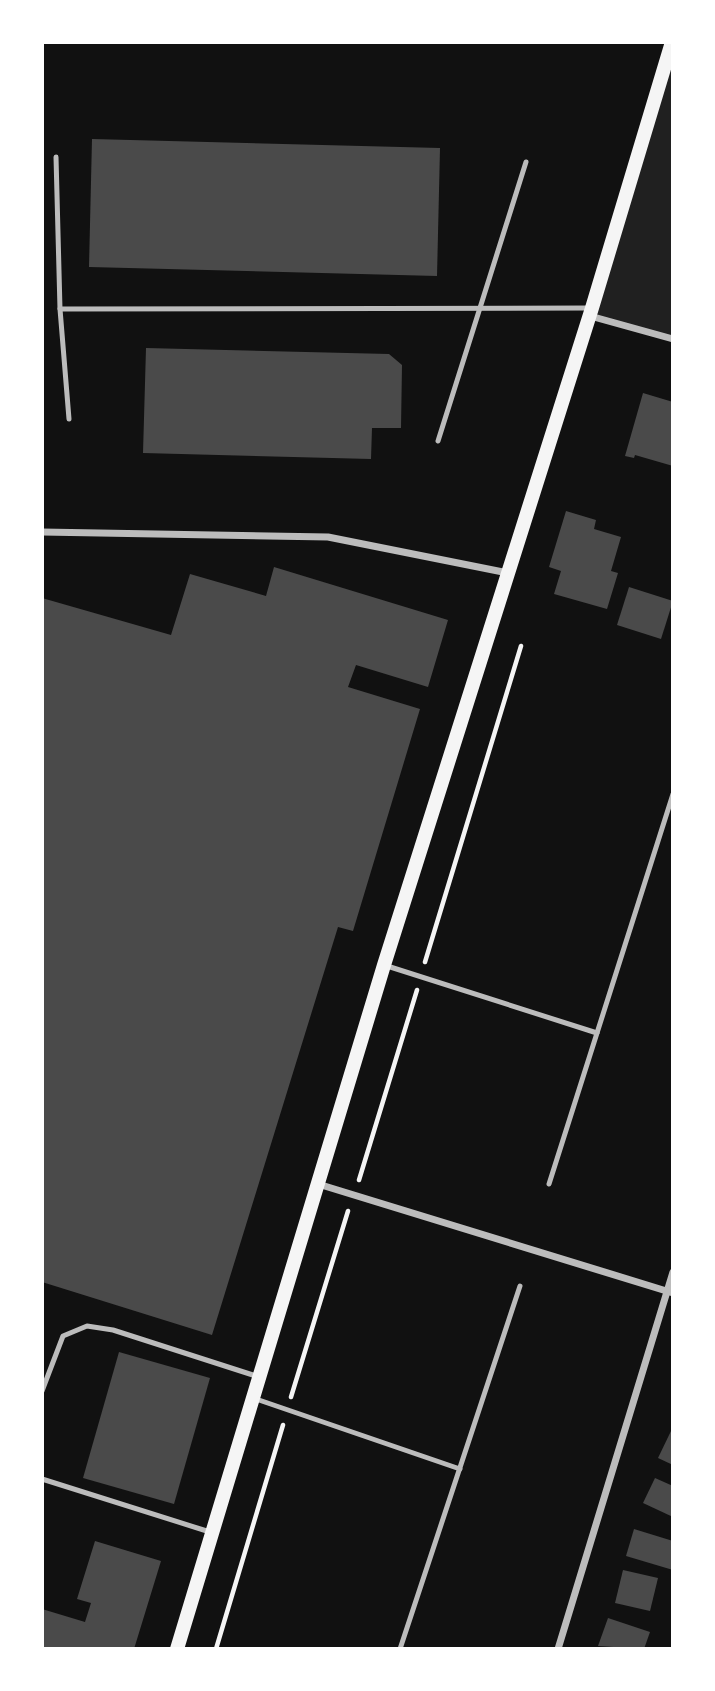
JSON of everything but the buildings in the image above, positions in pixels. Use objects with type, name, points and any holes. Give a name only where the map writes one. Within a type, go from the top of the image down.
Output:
[{"type":"main road","points":[[177,1649],[384,965],[591,312],[672,42]]},
{"type":"street","points":[[591,312],[673,339]]},
{"type":"street","points":[[42,532],[328,537],[508,573]]},
{"type":"street","points":[[318,1184],[670,1292]]},
{"type":"street","points":[[558,1649],[670,1292],[673,1272]]},
{"type":"lane","points":[[56,157],[60,309],[69,419]]},
{"type":"lane","points":[[438,441],[526,162]]},
{"type":"lane","points":[[60,309],[481,309],[591,312]]},
{"type":"lane","points":[[550,1184],[673,794]]},
{"type":"lane","points":[[384,965],[597,1033]]},
{"type":"lane","points":[[400,1649],[520,1286]]},
{"type":"lane","points":[[42,1391],[64,1336],[87,1326],[113,1329],[259,1377]]},
{"type":"lane","points":[[253,1398],[460,1469]]},
{"type":"lane","points":[[42,1479],[213,1533]]},
{"type":"path","points":[[359,1180],[522,646]]},
{"type":"path","points":[[216,1649],[348,1212]]},
{"type":"shaded area","points":[[673,42],[673,339],[590,316]]}]
